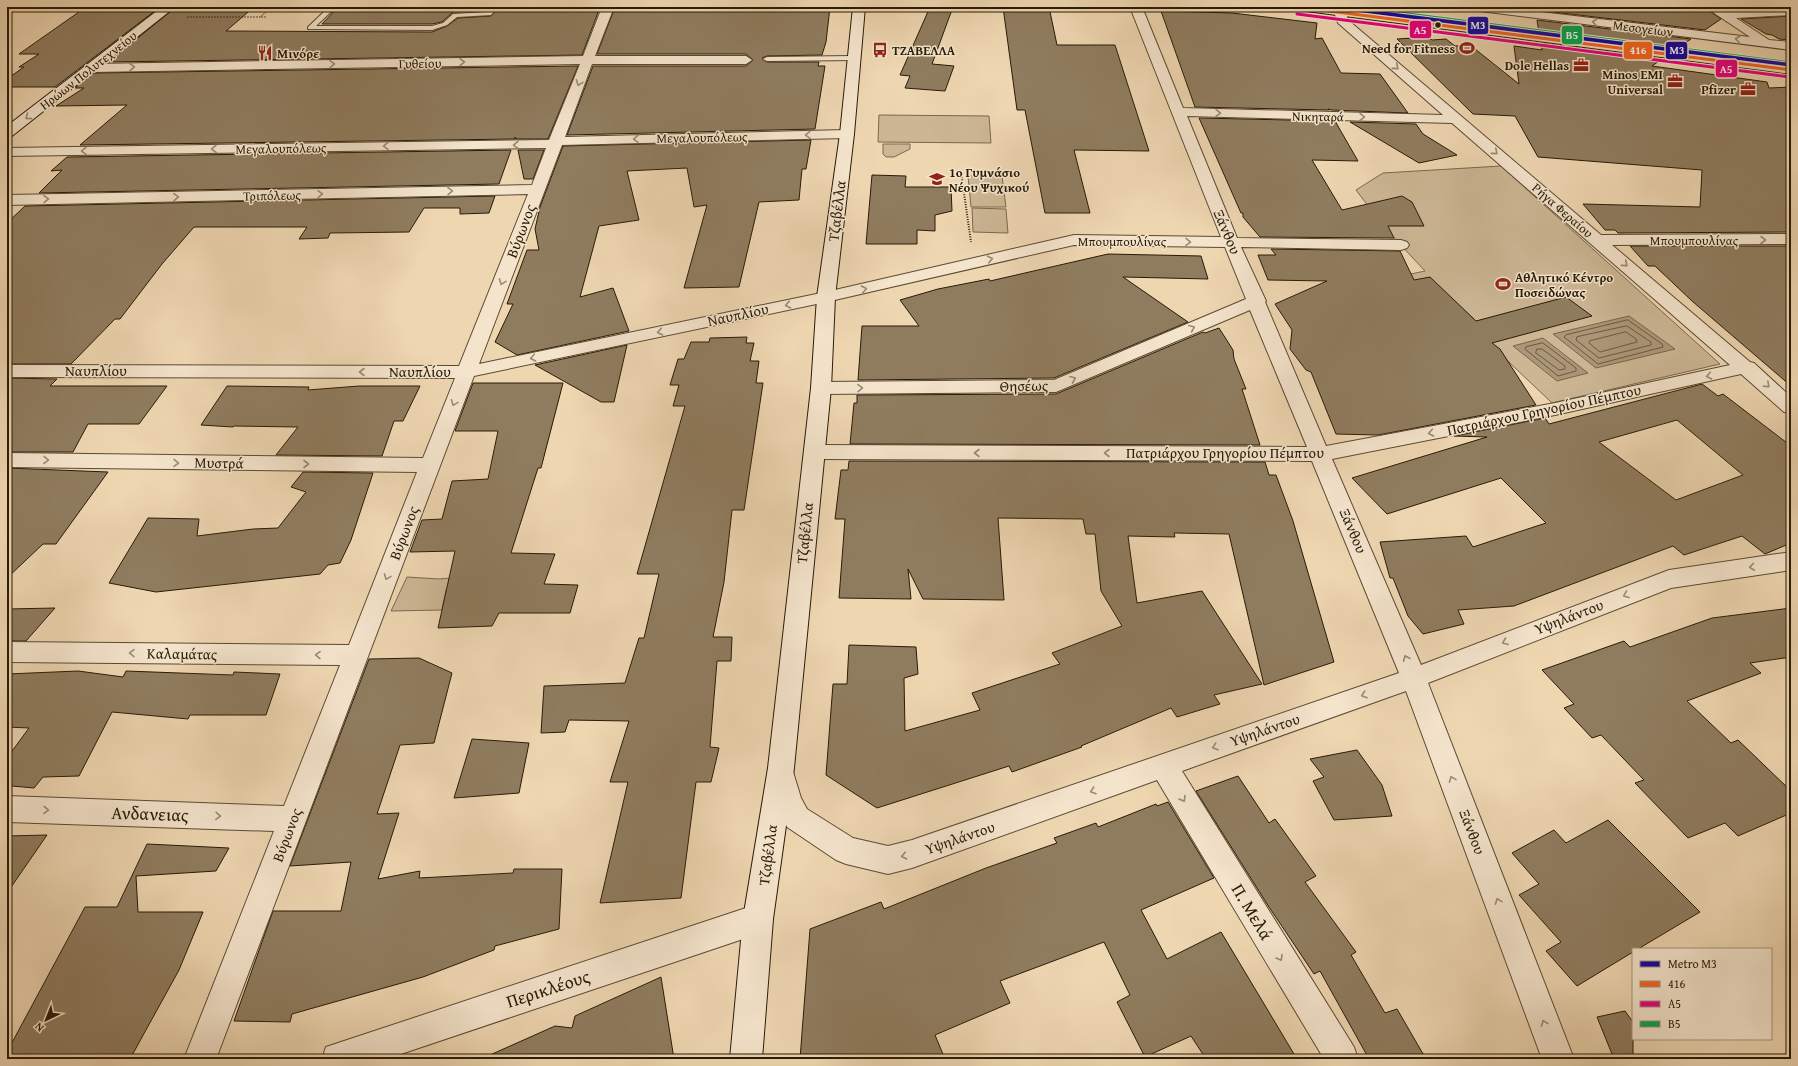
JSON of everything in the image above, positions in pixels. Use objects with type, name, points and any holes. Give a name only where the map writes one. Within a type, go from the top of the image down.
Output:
[{"type":"main road","name":"Μεσογείων","points":[[1298,7],[1791,70]]},
{"type":"main road","name":"Μεσογείων","points":[[1397,7],[1790,55]]},
{"type":"street","name":"Ηρώων Πολυτεχνείου","points":[[7,133],[93,68],[169,7]]},
{"type":"street","name":"Βύρωνος","points":[[200,1059],[608,7]]},
{"type":"street","name":"Τζαβέλλα","points":[[746,1059],[758,919],[781,768],[821,388],[826,297],[847,134],[859,7]]},
{"type":"street","name":"Ξάνθου","points":[[1136,7],[1232,242],[1414,678],[1558,1059]]},
{"type":"street","name":"Μεσογείων","points":[[1472,7],[1767,43]]},
{"type":"street","points":[[1711,7],[1767,43],[1790,55]]},
{"type":"street","name":"Ρήγα Φεραίου","points":[[1340,12],[1342,21],[1747,367],[1791,407]]},
{"type":"street","points":[[1725,15],[1791,12]]},
{"type":"street","name":"Γυθείου","points":[[93,68],[588,60],[746,60]]},
{"type":"street","name":"Νικηταρά","points":[[1179,112],[1457,119]]},
{"type":"street","name":"Μεγαλουπόλεως","points":[[7,152],[556,142],[847,134]]},
{"type":"street","name":"Τριπόλεως","points":[[7,200],[537,189]]},
{"type":"street","name":"Μπουμπουλίνας","points":[[1598,240],[1791,239]]},
{"type":"street","name":"Μπουμπουλίνας","points":[[826,297],[1074,240],[1400,245]]},
{"type":"street","name":"Ναυπλίου","points":[[7,371],[467,372],[826,297]]},
{"type":"street","name":"Θησέως","points":[[821,388],[1056,386],[1257,301]]},
{"type":"street","name":"Πατριάρχου Γρηγορίου Πέμπτου","points":[[814,452],[1321,454],[1555,409],[1747,367]]},
{"type":"street","name":"Μυστρά","points":[[7,460],[430,465]]},
{"type":"street","name":"Υψηλάντου","points":[[781,768],[788,801],[797,818],[846,850],[874,858],[888,860],[912,854],[1414,678],[1669,579],[1791,561]]},
{"type":"street","name":"Καλαμάτας","points":[[7,652],[357,655]]},
{"type":"street","name":"Π. Μελά","points":[[1163,766],[1342,1059]]},
{"type":"street","name":"Ανδανειας","points":[[7,809],[293,819]]},
{"type":"street","name":"Περικλέους","points":[[338,1059],[758,919]]},
{"type":"lane","points":[[333,7],[310,28],[432,28],[445,24],[455,15],[489,14],[495,7]]},
{"type":"lane","points":[[767,59],[854,58]]},
{"type":"path","points":[[260,17],[272,7]]},
{"type":"path","points":[[156,17],[266,17]]},
{"type":"path","points":[[961,172],[971,242],[978,242]]},
{"type":"shaded area","points":[[879,115],[989,116],[991,143],[878,142]]},
{"type":"shaded area","points":[[883,144],[910,144],[910,149],[894,157],[886,157],[883,154]]},
{"type":"shaded area","name":"Αθλητικό Κέντρο Ποσειδώνας","points":[[1501,166],[1720,364],[1552,403],[1493,347],[1374,282],[1425,271],[1385,228],[1356,190],[1383,173]]},
{"type":"shaded area","points":[[968,176],[1002,176],[1006,207],[971,207]]},
{"type":"shaded area","points":[[972,208],[1006,209],[1008,233],[973,232]]},
{"type":"shaded area","points":[[477,576],[446,590],[442,610],[391,611],[407,577],[439,579]]},
{"type":"water","points":[[1629,316],[1675,349],[1596,368],[1553,334]]},
{"type":"water","points":[[1543,338],[1588,373],[1557,381],[1513,346]]},
{"type":"building","points":[[86,7],[160,7],[55,87],[7,87],[7,79],[24,67],[19,67],[39,54],[19,54]]},
{"type":"building","points":[[176,7],[254,7],[226,31],[432,32],[447,26],[458,18],[491,16],[499,7],[600,7],[582,55],[108,62]]},
{"type":"building","points":[[338,7],[489,7],[486,11],[453,12],[442,22],[432,24],[322,24]]},
{"type":"building","points":[[615,7],[830,7],[826,42],[822,55],[767,56],[762,58],[767,62],[819,62],[818,66],[825,66],[815,129],[567,135],[593,66],[746,66],[753,60],[746,54],[597,54]]},
{"type":"building","points":[[930,7],[953,7],[932,64],[954,66],[945,91],[905,88],[910,76],[900,75]]},
{"type":"building","points":[[1003,7],[1049,7],[1057,45],[1115,45],[1149,151],[1074,150],[1090,213],[1045,213],[1025,110],[1017,110]]},
{"type":"building","points":[[1536,7],[1704,7],[1721,19],[1705,30],[1536,10]]},
{"type":"building","points":[[1722,7],[1791,7],[1791,8],[1726,9]]},
{"type":"building","points":[[1161,11],[1232,13],[1317,23],[1315,39],[1322,38],[1341,73],[1380,74],[1408,113],[1328,109],[1329,110],[1195,107]]},
{"type":"building","points":[[1791,16],[1791,40],[1779,39],[1772,35],[1766,34],[1741,19]]},
{"type":"building","points":[[1537,20],[1691,39],[1675,50],[1539,33]]},
{"type":"building","points":[[1428,37],[1432,40],[1446,39],[1455,46],[1470,45],[1519,84],[1514,46],[1542,50],[1541,43],[1662,59],[1652,66],[1767,82],[1769,88],[1791,87],[1791,232],[1618,233],[1615,230],[1605,230],[1583,204],[1700,207],[1702,170],[1538,157],[1515,116],[1473,114],[1397,39]]},
{"type":"building","points":[[578,66],[548,139],[516,139],[515,137],[515,139],[80,145],[127,105],[56,106],[84,88],[75,88],[93,73]]},
{"type":"building","points":[[1199,118],[1335,121],[1358,161],[1312,160],[1342,210],[1402,196],[1412,202],[1424,226],[1388,226],[1394,238],[1260,237],[1243,217],[1243,213],[1241,213]]},
{"type":"building","points":[[1350,122],[1416,124],[1423,134],[1457,155],[1419,163]]},
{"type":"building","points":[[811,140],[806,169],[802,169],[799,200],[759,202],[739,287],[684,288],[707,205],[694,207],[687,168],[627,171],[639,220],[599,226],[580,297],[613,288],[629,331],[517,355],[495,342],[513,304],[507,304],[527,250],[539,250],[535,229],[540,207],[563,146]]},
{"type":"building","points":[[511,150],[499,184],[39,193],[62,170],[51,171],[67,157]]},
{"type":"building","points":[[518,150],[544,150],[533,179],[524,179]]},
{"type":"building","points":[[872,175],[906,176],[905,187],[951,187],[952,211],[935,215],[935,231],[917,230],[917,244],[866,244]]},
{"type":"building","points":[[495,196],[489,213],[460,214],[460,208],[424,208],[409,232],[330,233],[328,238],[299,239],[307,227],[194,227],[162,264],[120,319],[115,319],[71,364],[7,364],[7,223],[25,206]]},
{"type":"building","points":[[1630,246],[1791,246],[1791,386],[1692,301],[1655,266],[1648,266]]},
{"type":"building","points":[[1271,249],[1400,251],[1414,280],[1430,277],[1476,321],[1566,297],[1592,316],[1492,343],[1500,349],[1536,405],[1378,435],[1336,434],[1311,372],[1306,370],[1290,349],[1292,330],[1275,304],[1327,281],[1268,280],[1258,255],[1276,255]]},
{"type":"building","points":[[1108,254],[1201,256],[1208,279],[1123,277],[1188,322],[1054,378],[858,380],[862,326],[919,326],[900,300],[938,289],[989,279],[990,281]]},
{"type":"building","points":[[1219,328],[1233,350],[1234,359],[1246,389],[1242,389],[1260,445],[850,444],[854,403],[857,403],[857,395],[1056,394],[1203,332],[1205,333]]},
{"type":"building","points":[[747,337],[746,343],[754,343],[750,361],[759,361],[756,383],[763,383],[744,510],[732,510],[724,582],[713,637],[732,637],[731,661],[717,661],[710,747],[719,748],[711,782],[696,782],[681,898],[600,903],[628,782],[610,782],[629,721],[569,720],[565,732],[541,733],[544,686],[625,683],[639,638],[644,638],[659,574],[637,574],[685,406],[673,406],[679,385],[670,385],[678,359],[684,359],[691,342],[709,342],[710,338]]},
{"type":"building","points":[[627,345],[614,402],[601,402],[535,365]]},
{"type":"building","points":[[7,378],[57,379],[50,386],[167,386],[139,424],[88,424],[73,452],[7,452]]},
{"type":"building","points":[[473,383],[563,383],[541,468],[538,468],[511,553],[555,554],[544,584],[578,585],[570,613],[499,613],[492,626],[438,628],[455,551],[410,552],[422,520],[442,519],[452,481],[488,479],[498,431],[455,431]]},
{"type":"building","points":[[1702,384],[1718,396],[1723,394],[1791,446],[1791,543],[1765,554],[1742,536],[1684,555],[1673,546],[1514,606],[1458,610],[1464,624],[1423,634],[1408,616],[1393,578],[1390,578],[1380,542],[1466,536],[1473,547],[1546,523],[1501,478],[1387,514],[1352,478],[1487,437],[1454,436],[1545,418],[1549,424]],"holes":[[[1677,420],[1743,475],[1676,500],[1599,442]]]},
{"type":"building","points":[[227,386],[309,387],[308,390],[359,386],[420,386],[403,421],[394,421],[382,456],[276,455],[298,427],[233,427],[201,425]]},
{"type":"building","points":[[849,461],[1265,462],[1269,475],[1276,475],[1293,521],[1334,662],[1264,685],[1229,534],[1174,533],[1175,537],[1128,536],[1137,603],[1202,591],[1262,684],[1214,695],[1220,704],[1177,717],[1171,708],[1081,746],[1082,747],[1012,772],[1009,766],[877,808],[826,775],[833,684],[847,684],[849,645],[916,647],[918,674],[904,678],[905,731],[980,710],[972,693],[1060,664],[1052,653],[1122,626],[1101,591],[1095,534],[1086,534],[1083,519],[998,518],[1004,600],[923,599],[908,569],[911,599],[839,598],[845,519],[835,519],[841,470],[848,470]]},
{"type":"building","points":[[7,468],[108,472],[56,544],[43,544],[7,578]]},
{"type":"building","points":[[303,472],[373,473],[351,540],[340,563],[328,565],[320,574],[156,592],[109,583],[148,518],[199,519],[197,536],[253,529],[278,528],[306,492],[291,487]]},
{"type":"building","points":[[55,608],[26,641],[7,641],[7,609]]},
{"type":"building","points":[[1791,608],[1791,657],[1750,663],[1761,673],[1687,701],[1731,743],[1738,740],[1791,791],[1791,813],[1738,836],[1725,823],[1688,838],[1635,783],[1644,780],[1601,735],[1592,738],[1564,708],[1574,704],[1542,670],[1624,641],[1630,647],[1712,618]]},
{"type":"building","points":[[419,658],[452,673],[434,743],[400,745],[377,814],[399,813],[378,879],[420,871],[419,878],[513,873],[514,869],[562,869],[559,929],[495,946],[494,950],[423,977],[292,1014],[290,1022],[234,1021],[273,911],[341,911],[351,862],[290,866],[369,659]]},
{"type":"building","points":[[78,671],[123,677],[126,671],[233,675],[234,672],[280,674],[266,715],[190,715],[188,719],[112,712],[79,776],[43,777],[34,788],[12,786],[9,774],[7,773],[7,758],[29,728],[7,727],[7,674]]},
{"type":"building","points":[[472,739],[529,743],[519,793],[454,798]]},
{"type":"building","points":[[1357,750],[1382,785],[1392,816],[1334,820],[1313,781],[1324,777],[1310,759]]},
{"type":"building","points":[[1238,776],[1269,823],[1275,819],[1316,876],[1305,882],[1356,952],[1351,955],[1385,1013],[1397,1009],[1426,1059],[1369,1059],[1320,971],[1314,974],[1269,907],[1196,791]]},
{"type":"building","points":[[1168,802],[1214,878],[1141,910],[1167,959],[1221,932],[1297,1059],[1206,1059],[1191,1036],[1145,1057],[1117,1002],[1130,995],[1104,942],[1000,981],[1010,1003],[935,1035],[945,1059],[800,1059],[810,929],[881,902],[884,909],[986,868],[1057,843],[1054,838],[1096,823],[1098,827],[1156,804],[1157,806]]},
{"type":"building","points":[[1608,820],[1700,912],[1640,948],[1632,948],[1632,953],[1577,986],[1546,951],[1561,942],[1519,895],[1539,884],[1512,853],[1554,830],[1566,843]]},
{"type":"building","points":[[47,835],[7,893],[7,836]]},
{"type":"building","points":[[147,844],[229,848],[216,871],[136,876],[138,912],[203,912],[179,970],[130,1059],[7,1059],[7,1052],[85,907],[117,907]]},
{"type":"building","points":[[661,977],[674,1059],[481,1059],[555,1026],[572,1028],[575,1016]]},
{"type":"building","points":[[1625,1011],[1632,1021],[1633,1059],[1614,1059],[1597,1017]]},
{"type":"metro line","name":"Μ3","points":[[1334,7],[1791,65]]},
{"type":"transit line","name":"416","points":[[1298,7],[1791,70]]},
{"type":"transit line","name":"Β5","points":[[1353,7],[1791,63]]},
{"type":"transit line","name":"A5","points":[[1297,14],[1790,77]]},
{"type":"place","name":"Need for Fitness","points":[[1467,48]]},
{"type":"place","name":"ΤΖΑΒΕΛΛΑ","points":[[880,50]]},
{"type":"place","name":"Μινόρε","points":[[265,53]]},
{"type":"place","name":"Dole Hellas","points":[[1581,65]]},
{"type":"place","name":"Minos EMI Universal","points":[[1675,81]]},
{"type":"place","name":"Pfizer","points":[[1748,89]]},
{"type":"place","name":"1ο Γυμνάσιο Νέου Ψυχικού","points":[[937,179]]},
{"type":"place","name":"Αθλητικό Κέντρο Ποσειδώνας","points":[[1503,284]]}]
